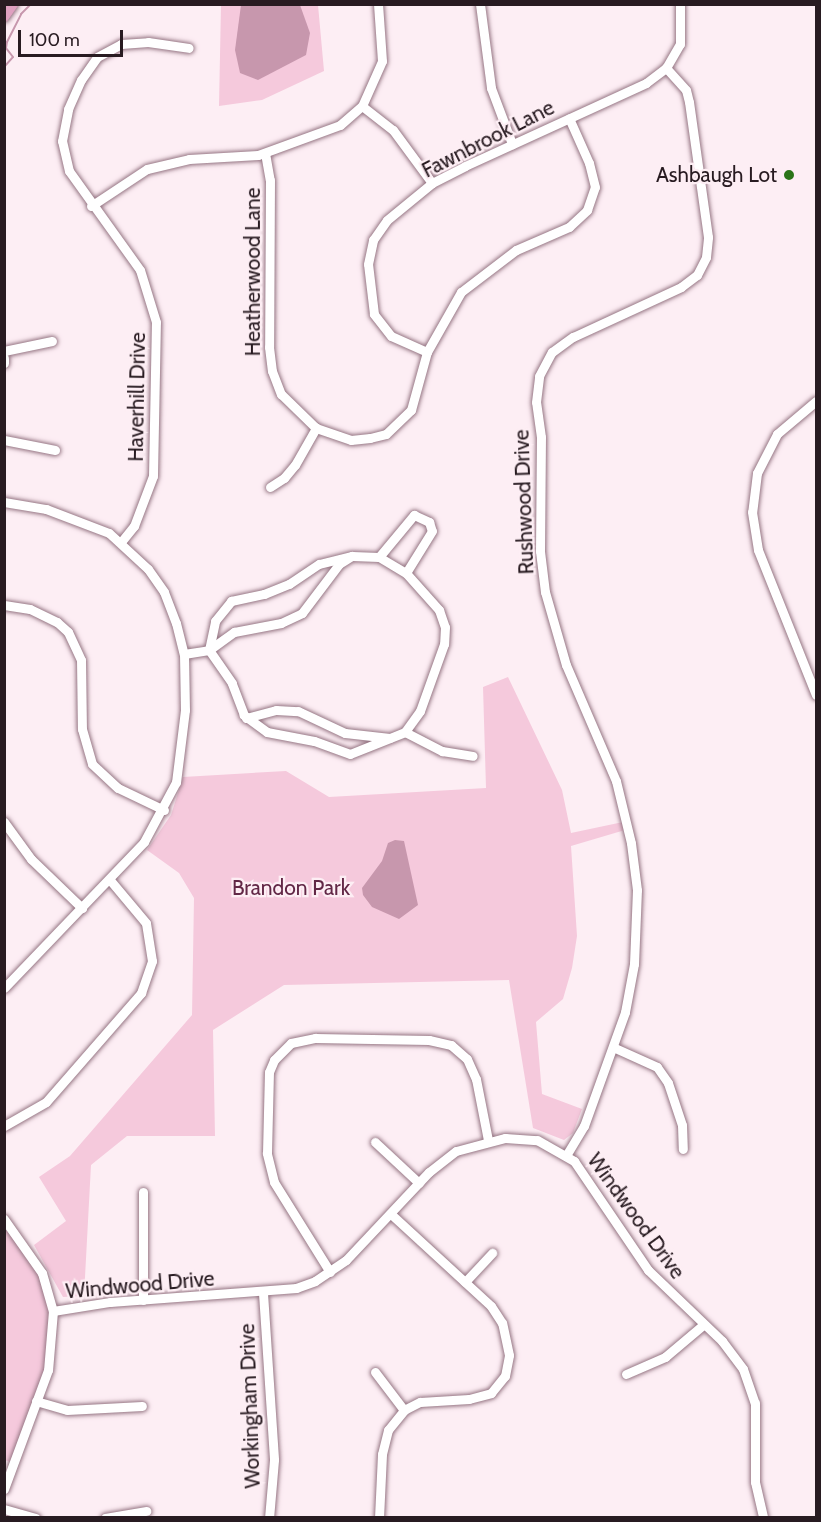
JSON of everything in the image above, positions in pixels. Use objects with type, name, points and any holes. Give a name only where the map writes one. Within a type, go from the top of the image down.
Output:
[{"type":"main road","points":[[4,17],[14,4]]},
{"type":"street","points":[[91,206],[147,169],[189,159],[265,153],[340,125],[362,106],[382,61],[378,4]]},
{"type":"street","points":[[480,4],[491,88],[512,144]]},
{"type":"street","name":"Fawnbrook Lane","points":[[427,352],[391,336],[374,314],[368,264],[373,240],[387,220],[432,183],[646,83],[666,68],[680,44],[680,4]]},
{"type":"street","name":"Haverhill Drive","points":[[122,542],[135,526],[153,476],[156,322],[140,270],[91,206],[67,163],[62,141],[68,109],[81,80],[97,57],[121,44],[148,42],[189,48]]},
{"type":"street","name":"Rushwood Drive","points":[[567,1154],[584,1126],[615,1048],[634,964],[637,911],[634,860],[616,781],[566,665],[545,592],[540,550],[541,437],[536,402],[538,376],[552,352],[573,337],[681,287],[697,275],[706,258],[708,237],[689,102],[686,90],[666,68]]},
{"type":"street","points":[[362,106],[393,130],[432,183]]},
{"type":"street","name":"Heatherwood Lane","points":[[265,153],[270,180],[269,347],[272,371],[281,394],[316,428],[351,440],[386,434],[411,410],[427,352],[461,292],[516,250],[569,227],[587,210],[594,187],[589,163],[569,118]]},
{"type":"street","points":[[4,351],[52,341]]},
{"type":"street","points":[[4,358],[4,363]]},
{"type":"street","points":[[816,401],[777,434],[757,472],[752,512],[758,550],[816,695]]},
{"type":"street","points":[[270,486],[285,478],[316,428]]},
{"type":"street","points":[[4,440],[55,450]]},
{"type":"street","points":[[4,502],[46,509],[122,542],[164,592],[184,654],[184,724],[176,782],[164,810],[144,842],[110,880],[4,988]]},
{"type":"street","points":[[379,557],[414,515],[429,522],[432,531],[406,573]]},
{"type":"street","points":[[184,654],[209,650],[234,632],[281,623],[302,613],[339,564],[352,556]]},
{"type":"street","points":[[352,556],[379,557],[406,573],[439,610],[444,627],[444,644],[420,711],[405,732],[351,754],[314,741],[267,732],[246,718],[232,683],[209,650],[215,621],[231,602],[264,594],[289,584],[319,564],[352,556]]},
{"type":"street","points":[[4,605],[30,609],[57,622],[68,632],[81,660],[82,729],[92,764],[118,788],[164,810]]},
{"type":"street","points":[[246,718],[276,710],[298,711],[345,733],[394,738]]},
{"type":"street","points":[[405,732],[442,751],[473,756]]},
{"type":"street","points":[[4,822],[31,859],[82,908]]},
{"type":"street","points":[[4,1126],[46,1102],[141,993],[152,961],[146,923],[110,880]]},
{"type":"street","points":[[330,1272],[274,1182],[267,1153],[269,1072],[274,1059],[291,1043],[315,1038],[429,1040],[450,1045],[467,1059],[476,1079],[488,1140]]},
{"type":"street","points":[[615,1048],[657,1067],[668,1083],[682,1125],[683,1149]]},
{"type":"street","name":"Windwood Drive","points":[[53,1311],[143,1300],[263,1293],[296,1288],[330,1272],[391,1214],[419,1183],[456,1151],[488,1140],[523,1137],[567,1154],[590,1179],[648,1269],[734,1354],[750,1386],[755,1403],[756,1497],[763,1518]]},
{"type":"street","points":[[375,1142],[419,1183]]},
{"type":"street","points":[[143,1192],[143,1300]]},
{"type":"street","points":[[379,1518],[382,1454],[388,1430],[404,1410],[420,1402],[470,1399],[491,1393],[505,1376],[509,1355],[502,1323],[465,1282],[391,1214]]},
{"type":"street","points":[[4,1219],[42,1273],[53,1311],[53,1348],[4,1489]]},
{"type":"street","points":[[465,1282],[492,1253]]},
{"type":"street","name":"Workingham Drive","points":[[263,1293],[274,1460],[269,1518]]},
{"type":"street","points":[[626,1374],[665,1357],[703,1325]]},
{"type":"street","points":[[375,1372],[404,1410]]},
{"type":"street","points":[[36,1401],[67,1410],[142,1406]]},
{"type":"street","points":[[4,1509],[36,1518]]},
{"type":"street","points":[[105,1518],[146,1511]]},
{"type":"green space","points":[[221,5],[318,5],[324,71],[262,100],[219,106]]},
{"type":"green space","name":"Brandon Park","points":[[508,677],[562,790],[571,833],[623,822],[625,830],[571,846],[577,936],[572,968],[563,999],[536,1022],[542,1094],[582,1109],[573,1133],[564,1140],[533,1128],[509,980],[284,985],[213,1030],[215,1136],[127,1136],[91,1165],[84,1296],[63,1297],[34,1245],[66,1221],[39,1177],[70,1156],[192,1015],[194,898],[179,873],[147,850],[171,815],[183,777],[286,771],[329,797],[486,788],[483,687]]},
{"type":"green space","points":[[4,1219],[42,1273],[52,1305],[53,1348],[14,1463],[4,1460]]},
{"type":"shaded area","points":[[241,5],[300,5],[310,33],[306,55],[258,80],[240,73],[235,50]]},
{"type":"shaded area","points":[[395,840],[404,841],[418,905],[399,919],[372,907],[363,895],[362,888],[382,861],[388,843]]},
{"type":"waterway","points":[[4,67],[13,57],[6,48],[7,42],[21,14],[31,4]]},
{"type":"place","name":"Ashbaugh Lot","points":[[789,175]]}]
